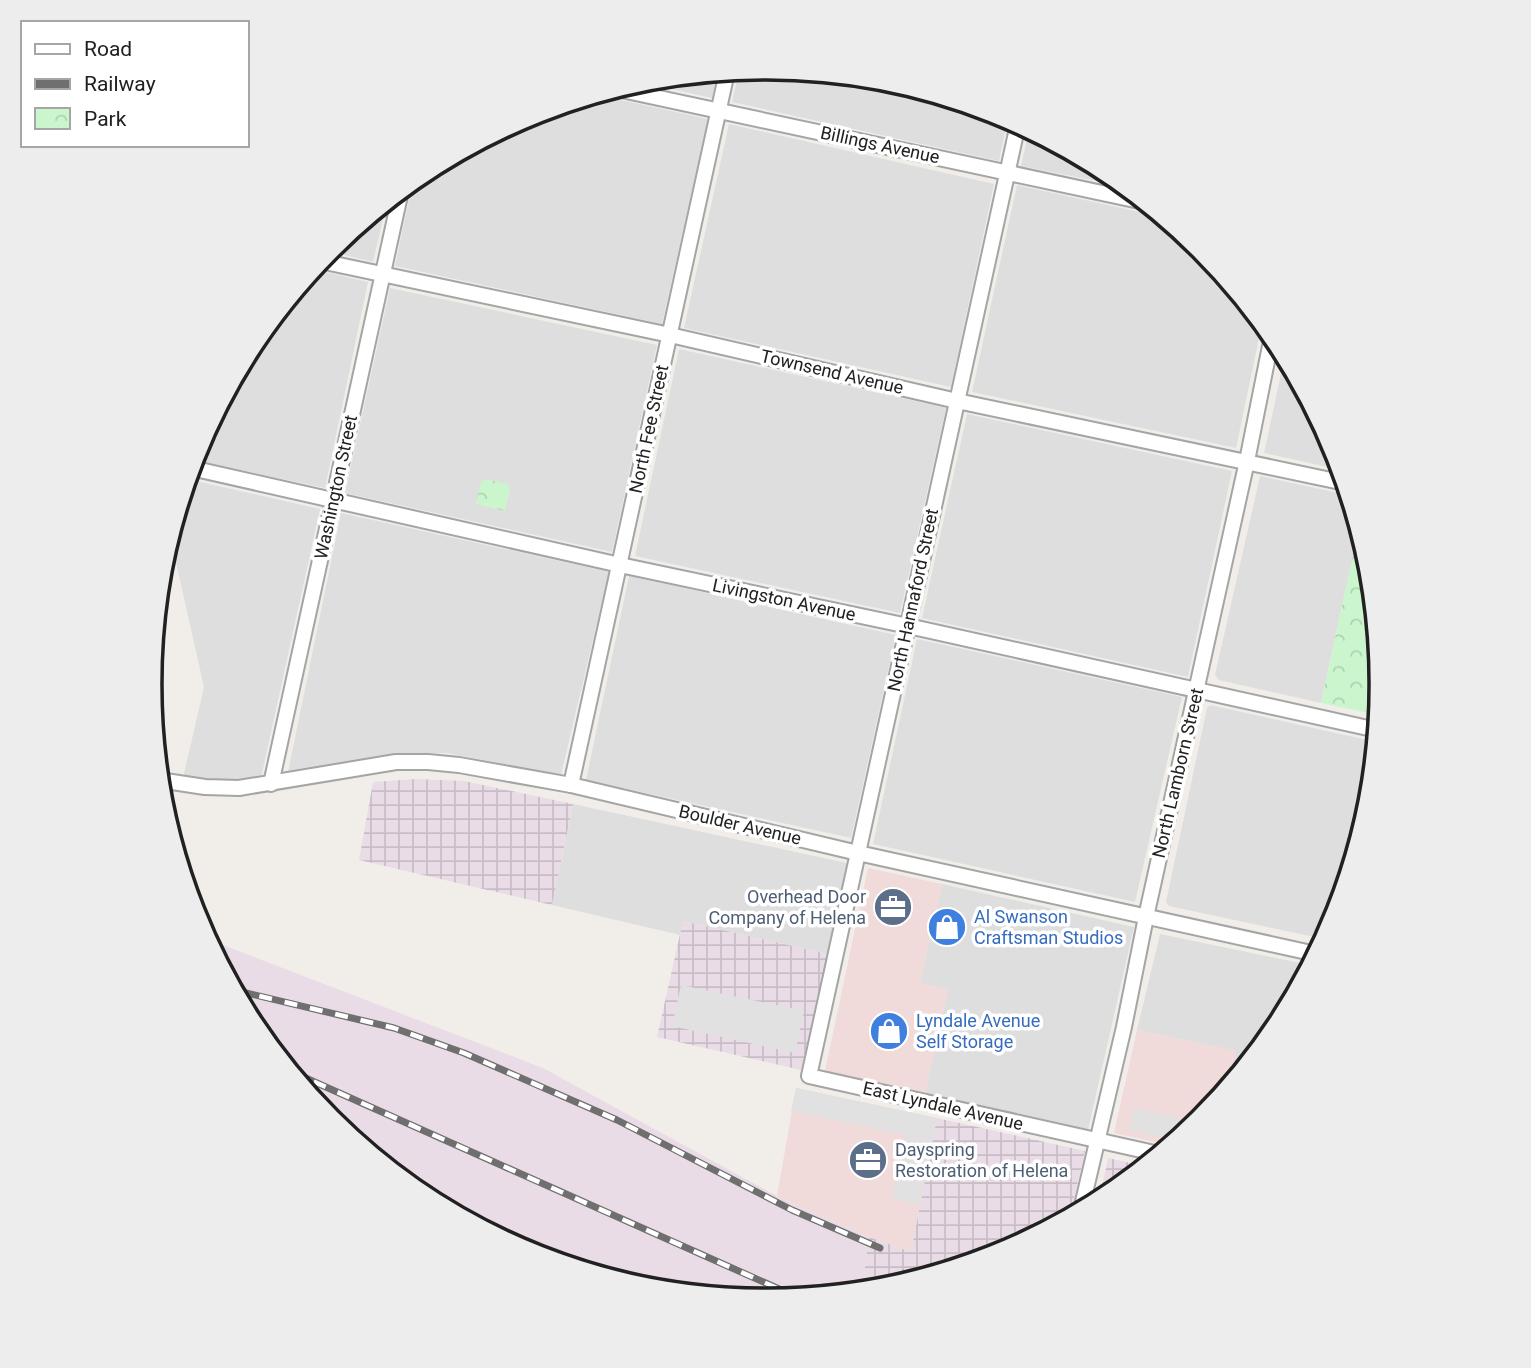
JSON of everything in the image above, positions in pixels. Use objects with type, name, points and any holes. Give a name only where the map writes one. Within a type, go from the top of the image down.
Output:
[{"type":"street","name":"North Fee Street","points":[[571,785],[725,82]]},
{"type":"street","name":"Billings Avenue","points":[[640,94],[1122,197]]},
{"type":"street","name":"North Hannaford Street","points":[[809,1076],[1015,135]]},
{"type":"street","name":"Washington Street","points":[[271,784],[398,205]]},
{"type":"street","name":"Townsend Avenue","points":[[333,264],[1333,480]]},
{"type":"street","name":"North Lamborn Street","points":[[1084,1196],[1124,1027],[1269,352]]},
{"type":"street","name":"Livingston Avenue","points":[[201,470],[620,565],[1368,728]]},
{"type":"street","name":"Boulder Avenue","points":[[170,782],[239,788],[396,762],[459,765],[571,785],[858,853],[1306,952]]},
{"type":"street","name":"East Lyndale Avenue","points":[[809,1076],[1147,1151]]},
{"type":"shaded area","points":[[766,80],[844,86],[922,101],[1006,131],[999,161],[732,102],[737,81]]},
{"type":"shaded area","points":[[715,83],[712,98],[670,89]]},
{"type":"shaded area","points":[[617,99],[708,119],[662,324],[395,266],[409,197],[464,161],[535,126]]},
{"type":"shaded area","points":[[729,124],[994,184],[951,387],[684,328]]},
{"type":"shaded area","points":[[1027,140],[1101,182],[1021,166]]},
{"type":"shaded area","points":[[1017,185],[1142,213],[1192,257],[1219,286],[1259,338],[1236,448],[972,392]]},
{"type":"shaded area","points":[[383,217],[373,262],[342,254]]},
{"type":"shaded area","points":[[325,272],[368,282],[325,488],[204,462],[243,382],[287,317]]},
{"type":"shaded area","points":[[390,288],[657,345],[612,552],[345,493]]},
{"type":"shaded area","points":[[679,349],[946,408],[900,613],[635,556]]},
{"type":"shaded area","points":[[1281,372],[1307,417],[1328,467],[1264,453]]},
{"type":"shaded area","points":[[967,414],[1232,471],[1188,677],[922,618]]},
{"type":"shaded area","points":[[1260,476],[1338,493],[1354,552],[1321,703],[1219,680],[1215,675]]},
{"type":"shaded area","points":[[197,481],[320,509],[261,778],[230,783],[183,778],[204,687],[175,560]]},
{"type":"shaded area","points":[[341,513],[609,572],[561,775],[447,753],[391,755],[288,772]]},
{"type":"shaded area","points":[[629,576],[896,635],[851,838],[586,780]]},
{"type":"shaded area","points":[[917,639],[1182,697],[1135,902],[873,844]]},
{"type":"shaded area","points":[[1210,705],[1366,740],[1348,840],[1337,878],[1313,937],[1169,906],[1166,902],[1207,708]]},
{"type":"shaded area","points":[[417,779],[464,781],[573,804],[552,905],[359,860],[373,782]]},
{"type":"shaded area","points":[[573,804],[847,863],[828,954],[683,921],[680,935],[552,905]]},
{"type":"shaded area","points":[[868,868],[942,884],[920,983],[948,990],[925,1093],[825,1071]]},
{"type":"shaded area","points":[[942,884],[1134,927],[1088,1130],[925,1093],[948,990],[920,983]]},
{"type":"shaded area","points":[[683,921],[828,954],[801,1070],[657,1037]]},
{"type":"shaded area","points":[[1160,934],[1300,963],[1267,1019],[1232,1066],[1235,1051],[1137,1030]]},
{"type":"shaded area","points":[[221,944],[543,1068],[777,1196],[869,1237],[864,1272],[876,1277],[766,1288],[687,1282],[609,1267],[535,1242],[499,1225],[430,1186],[398,1163],[339,1111],[312,1082],[264,1019]]},
{"type":"shaded area","points":[[681,985],[804,1011],[795,1053],[672,1026]]},
{"type":"shaded area","points":[[1137,1030],[1236,1051],[1233,1065],[1219,1082],[1158,1143],[1114,1133]]},
{"type":"shaded area","points":[[796,1088],[937,1118],[911,1252],[869,1237],[777,1196]]},
{"type":"shaded area","points":[[796,1088],[937,1118],[919,1204],[892,1199],[905,1135],[791,1111]]},
{"type":"shaded area","points":[[1134,1108],[1179,1118],[1178,1124],[1163,1138],[1129,1130]]},
{"type":"shaded area","points":[[937,1118],[1085,1151],[1073,1203],[1067,1207],[996,1242],[922,1267],[876,1277],[864,1272],[869,1237],[911,1252]]},
{"type":"shaded area","points":[[1108,1158],[1132,1163],[1102,1185]]},
{"type":"green space","points":[[486,479],[507,484],[510,488],[505,511],[476,504],[481,482]]},
{"type":"green space","points":[[1354,552],[1364,605],[1368,645],[1368,713],[1321,703]]},
{"type":"railway","points":[[248,993],[394,1028],[464,1053],[617,1120],[792,1210],[880,1248]]},
{"type":"railway","points":[[310,1080],[776,1288]]},
{"type":"place","name":"Overhead Door Company of Helena","points":[[893,907]]},
{"type":"place","name":"Al Swanson Craftsman Studios","points":[[947,927]]},
{"type":"place","name":"Lyndale Avenue Self Storage","points":[[889,1031]]},
{"type":"place","name":"Dayspring Restoration of Helena","points":[[868,1160]]}]
